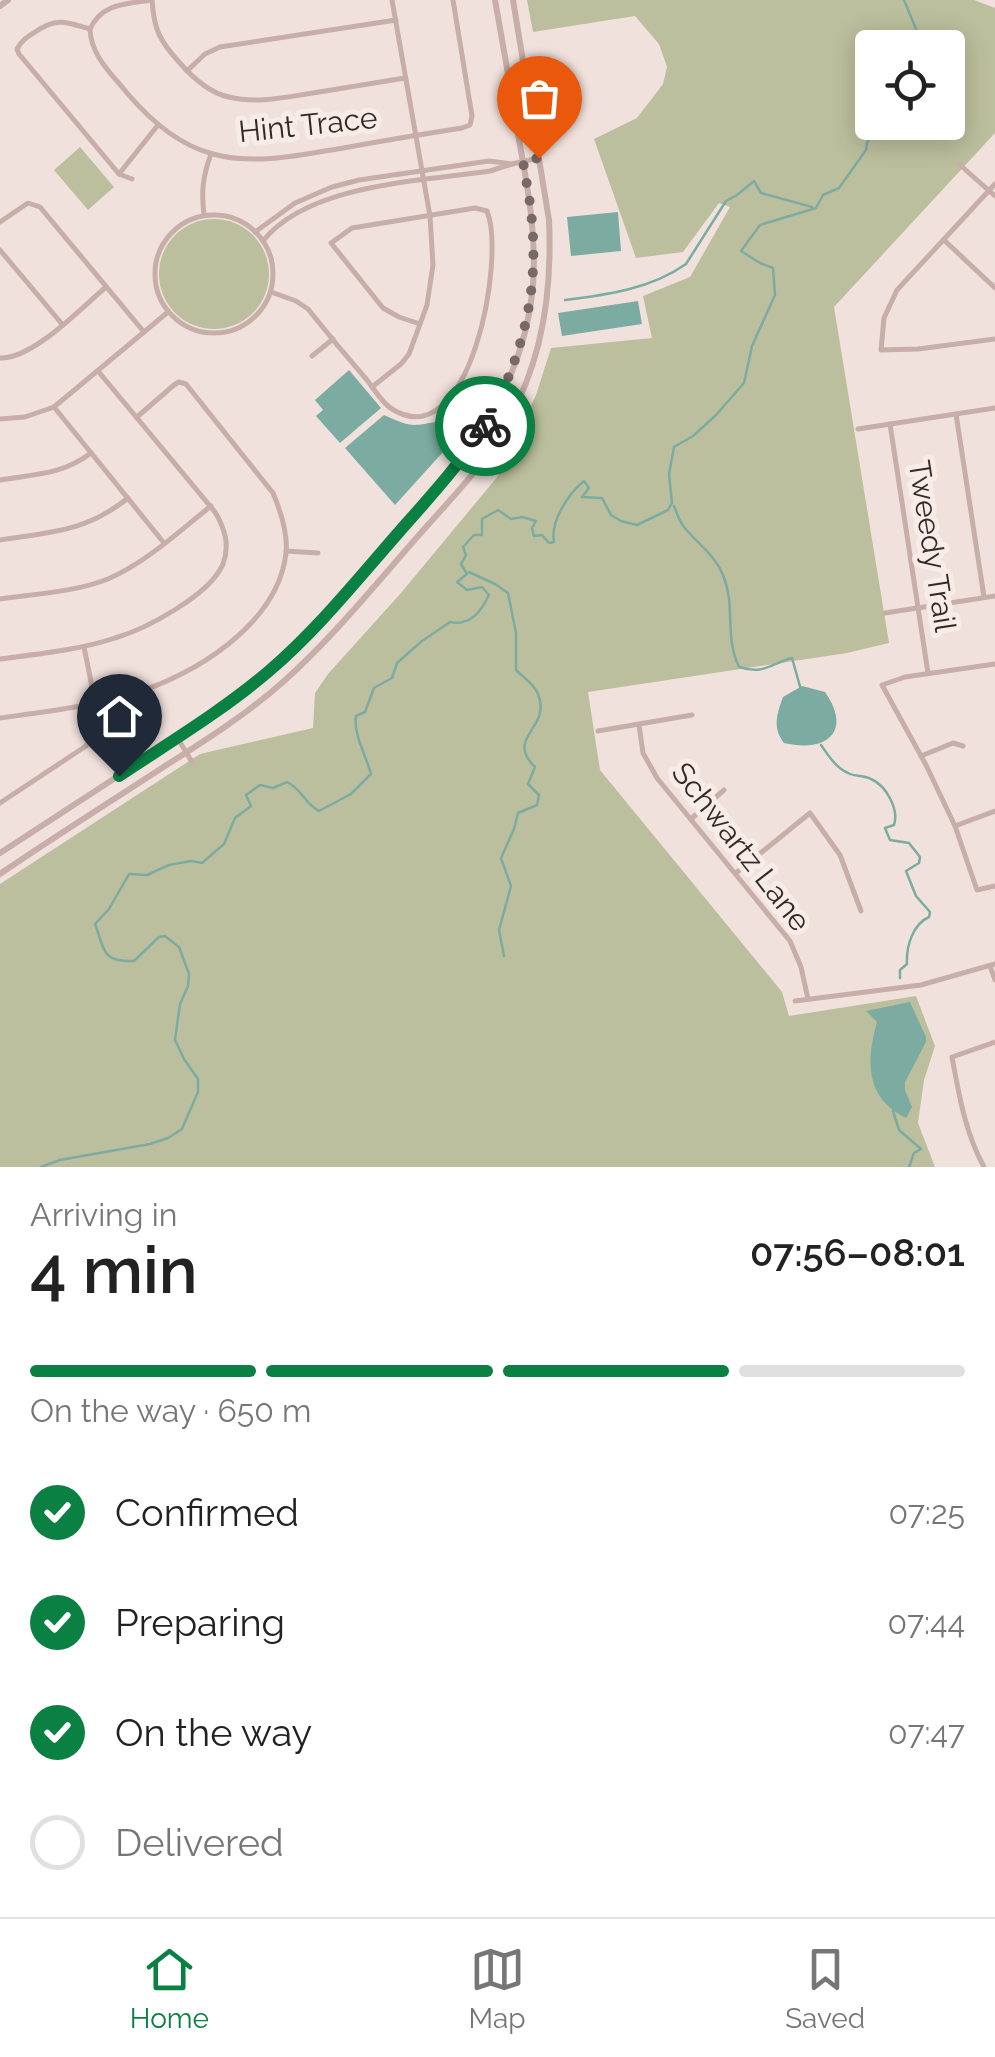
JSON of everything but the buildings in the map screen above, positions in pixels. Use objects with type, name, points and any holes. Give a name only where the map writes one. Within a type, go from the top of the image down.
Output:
[{"type":"street","points":[[0,6],[8,0]]},
{"type":"street","points":[[132,179],[119,174],[19,54],[20,42],[44,25],[55,21],[90,29],[100,12],[112,6],[152,0],[158,36],[188,71],[216,93],[231,98],[268,100],[405,78]]},
{"type":"street","points":[[372,387],[405,359],[427,305],[433,265],[430,216],[392,0]]},
{"type":"street","name":"Hint Trace","points":[[90,29],[96,56],[158,125],[210,154],[244,159],[292,156],[470,125],[472,116],[453,0]]},
{"type":"street","points":[[0,853],[178,738],[270,670],[305,638],[470,449],[484,427],[512,372],[532,286],[532,221],[495,0]]},
{"type":"street","points":[[0,874],[243,714],[318,650],[456,493],[499,436],[528,378],[539,346],[550,288],[549,220],[512,0]]},
{"type":"street","points":[[188,71],[205,54],[220,47],[396,20]]},
{"type":"street","points":[[119,174],[158,125]]},
{"type":"street","points":[[205,215],[202,177],[210,154]]},
{"type":"street","points":[[263,241],[280,225],[316,203],[362,190],[490,170],[539,158]]},
{"type":"street","points":[[255,232],[296,202],[359,180],[489,161],[512,164]]},
{"type":"street","points":[[960,165],[995,196]]},
{"type":"street","points":[[995,184],[898,290],[884,318],[881,350],[995,339]]},
{"type":"street","points":[[0,222],[28,203],[35,204],[144,332]]},
{"type":"street","points":[[271,292],[308,309],[392,409],[417,416],[432,414],[446,405],[458,387],[485,316],[492,247],[492,222],[487,211],[475,208],[352,228],[331,244],[383,308],[420,324]]},
{"type":"street","points":[[205,215],[231,217],[255,232],[272,261],[273,282],[256,317],[220,334],[192,330],[168,312],[157,293],[156,260],[172,232],[205,215]]},
{"type":"street","points":[[944,240],[995,288]]},
{"type":"street","points":[[0,250],[62,324]]},
{"type":"street","points":[[12,280],[20,274]]},
{"type":"street","points":[[0,358],[28,352],[106,287]]},
{"type":"street","points":[[0,419],[25,417],[54,407],[168,312]]},
{"type":"street","points":[[312,356],[333,340]]},
{"type":"street","points":[[0,659],[84,647],[156,622],[212,579],[223,563],[227,546],[223,526],[211,506],[98,371]]},
{"type":"street","points":[[0,718],[94,704],[174,679],[236,637],[270,601],[286,550],[285,531],[273,493],[186,384],[179,382],[137,417]]},
{"type":"street","points":[[54,407],[164,543]]},
{"type":"street","points":[[858,430],[995,408]]},
{"type":"street","points":[[956,414],[984,597]]},
{"type":"street","name":"Tweedy Trail","points":[[890,424],[928,674]]},
{"type":"street","points":[[0,480],[60,470],[91,452]]},
{"type":"street","points":[[0,540],[80,527],[128,498]]},
{"type":"street","points":[[0,599],[100,582],[135,565],[211,506]]},
{"type":"street","points":[[286,550],[318,553]]},
{"type":"street","points":[[885,612],[995,596]]},
{"type":"street","points":[[0,803],[86,746],[93,737],[94,704],[84,647]]},
{"type":"street","points":[[995,664],[905,677],[882,686],[956,826],[978,890],[995,886]]},
{"type":"street","points":[[598,731],[692,715]]},
{"type":"street","name":"Schwartz Lane","points":[[639,725],[646,762],[657,778],[790,942],[808,998]]},
{"type":"street","points":[[178,738],[192,762]]},
{"type":"street","points":[[921,756],[953,742],[963,746]]},
{"type":"street","points":[[690,819],[724,790]]},
{"type":"street","points":[[956,826],[995,811]]},
{"type":"street","points":[[736,873],[810,813],[840,856],[861,911]]},
{"type":"street","points":[[795,1002],[921,985],[992,965],[995,980]]},
{"type":"street","points":[[984,1167],[964,1119],[952,1056],[995,1042]]},
{"type":"green space","points":[[527,0],[974,0],[995,8],[995,133],[834,307],[889,643],[847,653],[588,692],[600,770],[782,992],[789,1016],[916,996],[935,1046],[924,1080],[918,1123],[935,1167],[0,1167],[0,884],[200,754],[313,728],[315,693],[328,674],[498,476],[536,395],[551,348],[652,338],[643,296],[690,277],[730,207],[719,203],[683,252],[636,258],[594,139],[637,118],[663,84],[667,67],[659,44],[635,16],[533,32]]},
{"type":"green space","points":[[80,147],[114,187],[88,210],[54,170]]},
{"type":"green space","points":[[214,219],[235,223],[253,235],[265,253],[269,274],[265,295],[253,313],[235,325],[214,329],[193,325],[175,313],[163,295],[159,274],[163,253],[175,235],[193,223]]},
{"type":"water","points":[[618,212],[621,251],[571,256],[567,217]]},
{"type":"water","points":[[638,301],[642,324],[562,336],[558,313]]},
{"type":"water","points":[[349,370],[381,408],[340,443],[316,416],[323,410],[315,400]]},
{"type":"water","points":[[384,415],[411,425],[439,421],[453,441],[395,505],[345,448]]},
{"type":"water","points":[[802,686],[825,692],[836,718],[831,736],[812,745],[784,743],[777,726],[783,697]]},
{"type":"water","points":[[910,1002],[926,1042],[905,1082],[912,1107],[906,1118],[893,1110],[876,1089],[871,1051],[877,1022],[866,1011]]},
{"type":"waterway","points":[[904,0],[916,30]]},
{"type":"waterway","points":[[41,1167],[168,1138],[182,1129],[198,1092],[198,1079],[175,1040],[189,974],[179,947],[165,936],[159,937],[134,961],[115,959],[106,953],[95,924],[109,909],[129,874],[147,875],[169,865],[202,863],[224,844],[235,818],[251,806],[246,795],[260,785],[273,788],[287,782],[319,811],[351,794],[371,774],[358,737],[356,716],[365,712],[374,688],[392,678],[397,663],[422,641],[450,622],[469,620],[482,607],[489,595],[482,587],[467,590],[457,582],[467,574],[461,564],[466,555],[463,547],[474,535],[482,535],[482,519],[498,510],[511,519],[536,521],[532,528],[534,536],[542,535],[549,543],[554,542],[561,509],[584,481],[589,488],[582,497],[602,498],[611,515],[621,521],[637,525],[668,510],[672,503],[669,474],[674,447],[716,415],[744,383],[752,346],[775,295],[773,268],[741,251],[760,225],[816,208],[823,195],[839,188],[869,140]]},
{"type":"waterway","points":[[565,300],[612,293],[672,273],[686,264],[726,201],[754,181],[761,193],[812,207]]},
{"type":"waterway","points":[[674,506],[682,525],[711,555],[723,575],[739,667],[761,669],[792,658],[801,690]]},
{"type":"waterway","points":[[469,572],[508,593],[516,633],[516,670],[534,687],[541,706],[524,748],[535,767],[528,784],[539,795],[537,805],[518,813],[501,858],[511,886],[499,930],[504,956]]},
{"type":"waterway","points":[[821,745],[844,771],[882,787],[895,812],[894,825],[885,828],[890,840],[909,843],[920,857],[919,863],[906,871],[916,896],[930,912],[912,936],[900,978]]},
{"type":"waterway","points":[[893,1111],[899,1130],[921,1149],[914,1153],[909,1167]]},
{"type":"way so far","points":[[485,426],[512,372],[528,314],[534,256],[523,161],[539,158]]},
{"type":"route","points":[[119,776],[232,700],[305,638],[442,482],[485,426]]}]
